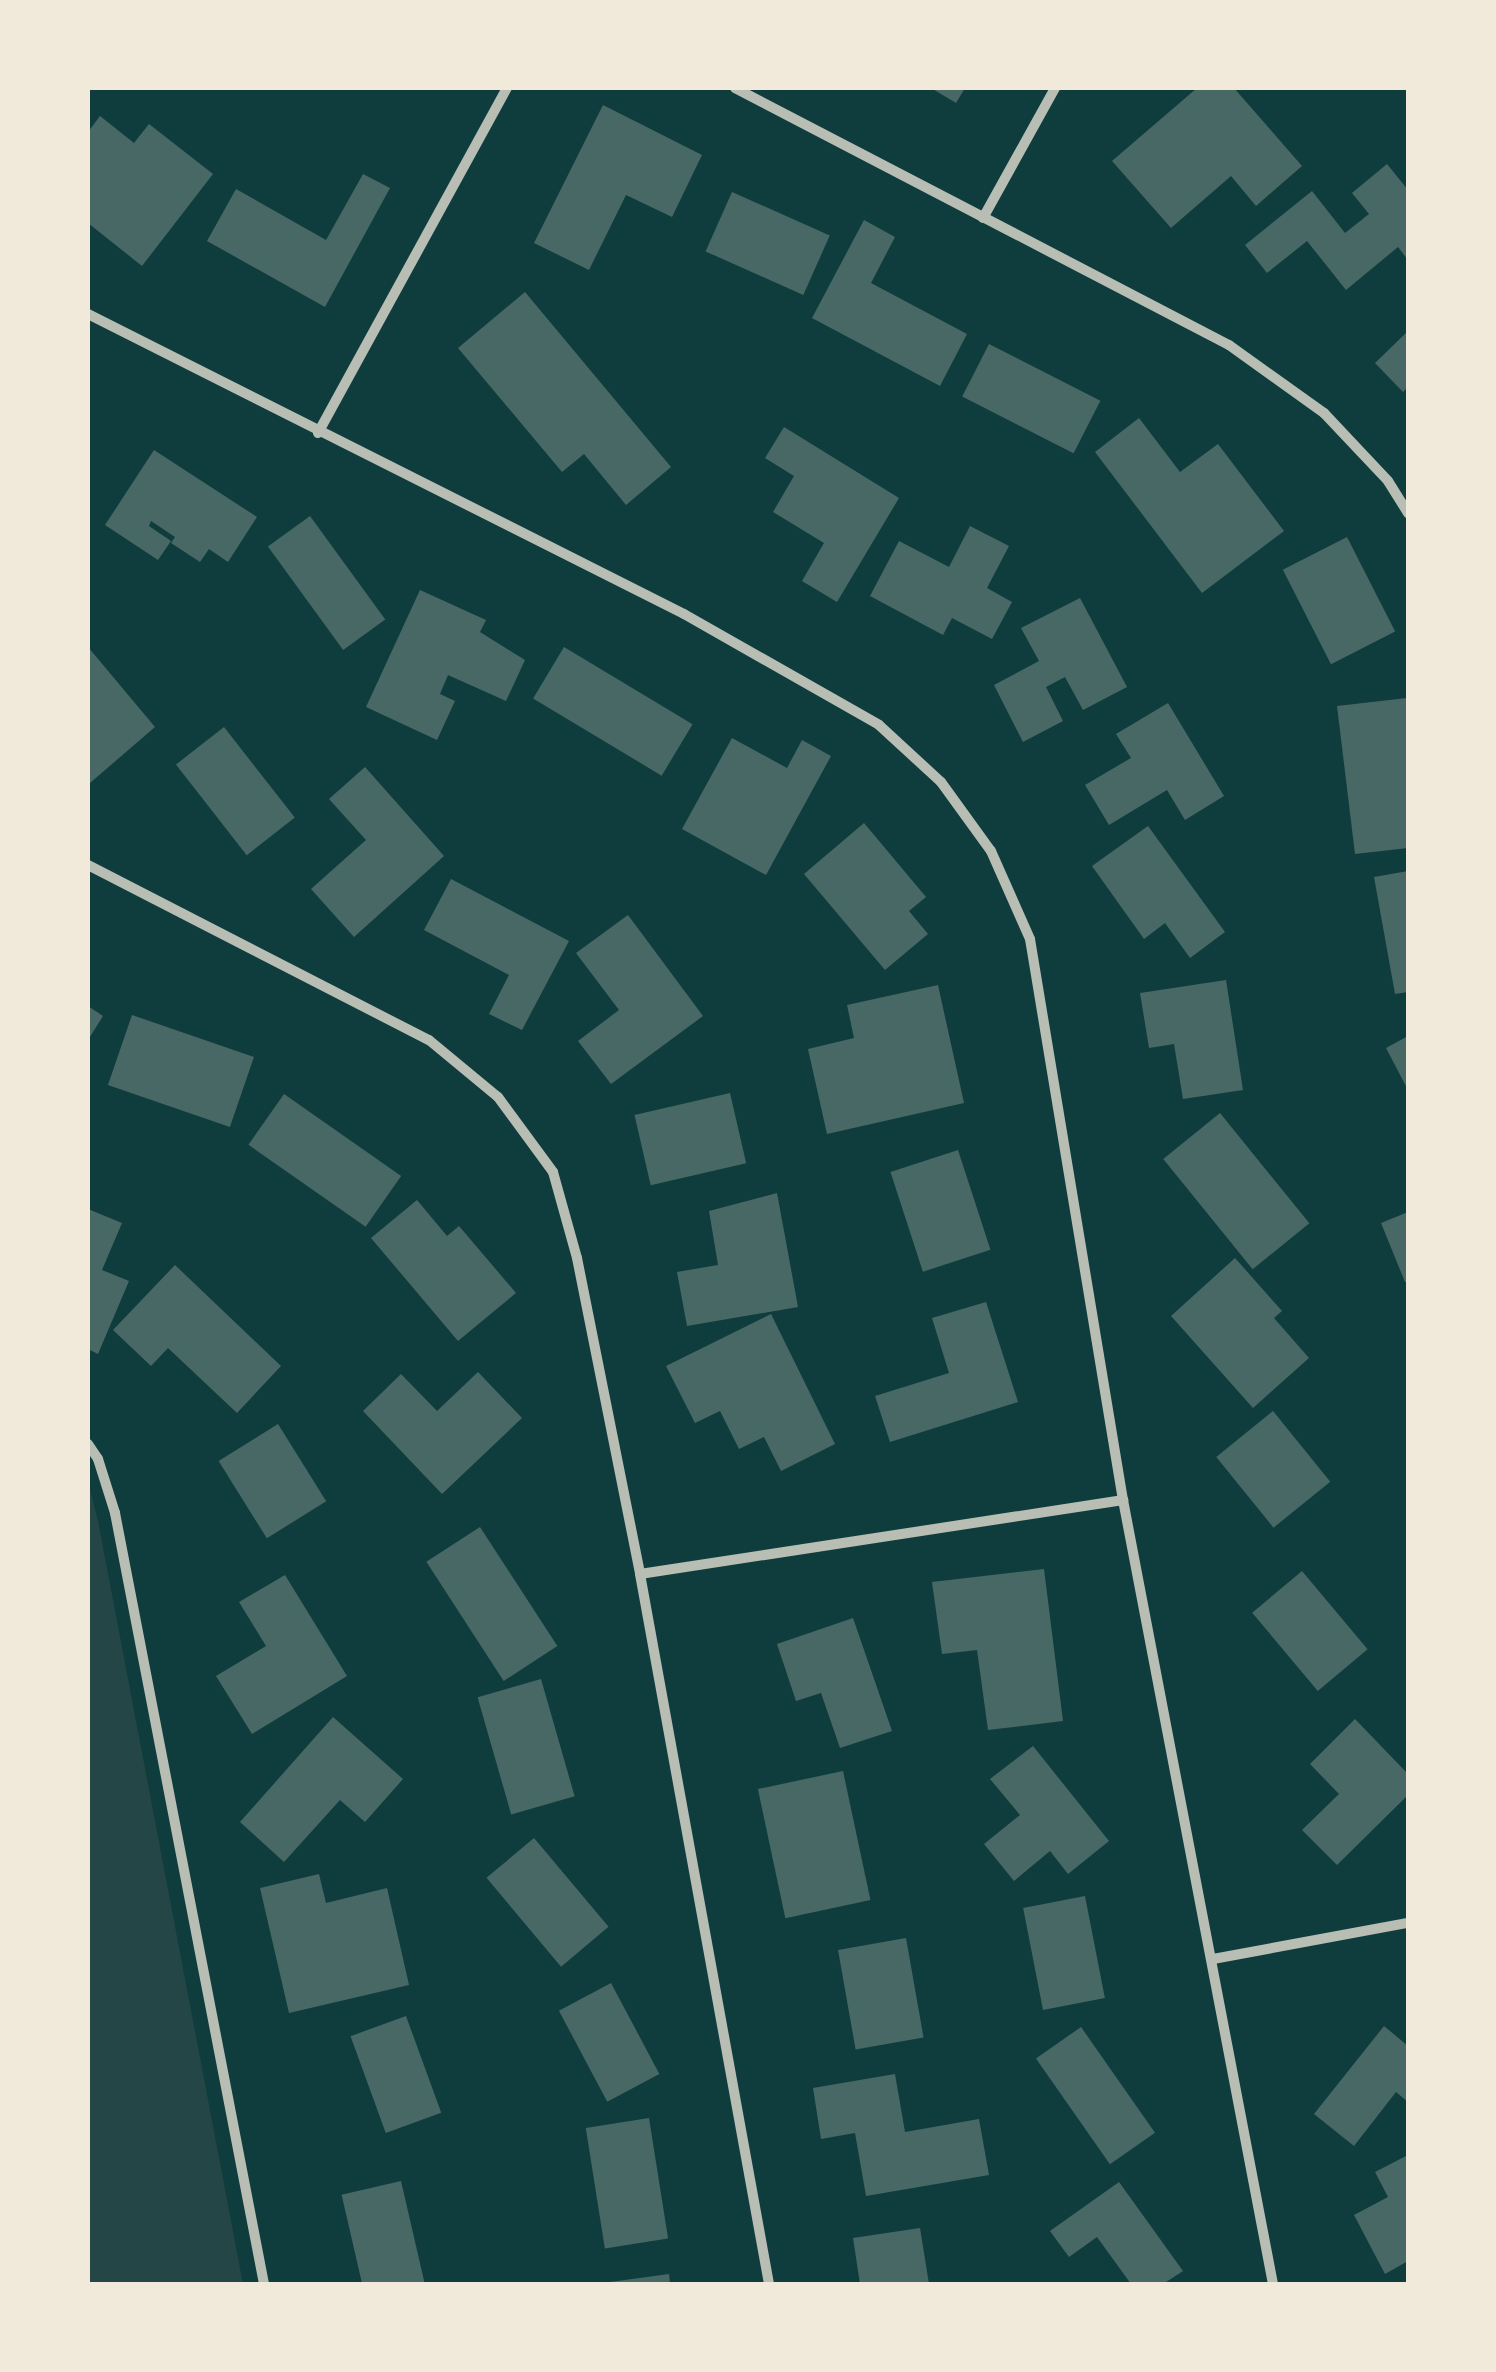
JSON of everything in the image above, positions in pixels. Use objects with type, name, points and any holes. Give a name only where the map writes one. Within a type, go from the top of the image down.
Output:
[{"type":"street","points":[[318,433],[507,88]]},
{"type":"street","points":[[735,88],[1229,345],[1324,413],[1388,480],[1408,513]]},
{"type":"street","points":[[983,218],[1055,88]]},
{"type":"street","points":[[88,314],[684,614],[880,725],[941,782],[991,851],[1030,939],[1123,1500],[1274,2284]]},
{"type":"street","points":[[88,866],[430,1040],[498,1096],[553,1172],[577,1258],[640,1574],[769,2284]]},
{"type":"street","points":[[88,1444],[98,1459],[115,1513],[264,2284]]},
{"type":"street","points":[[640,1574],[1123,1500]]},
{"type":"street","points":[[1213,1958],[1408,1923]]},
{"type":"shaded area","points":[[88,1482],[98,1521],[243,2284],[88,2284]]},
{"type":"building","points":[[931,88],[965,88],[956,103]]},
{"type":"building","points":[[1197,88],[1234,88],[1302,166],[1256,206],[1231,176],[1171,228],[1112,161]]},
{"type":"building","points":[[603,105],[702,155],[672,217],[626,195],[589,270],[534,243]]},
{"type":"building","points":[[100,116],[134,143],[149,124],[213,174],[142,266],[88,223],[88,132]]},
{"type":"building","points":[[1387,164],[1408,190],[1408,260],[1398,247],[1346,290],[1307,241],[1267,273],[1245,245],[1312,191],[1345,233],[1369,214],[1352,193]]},
{"type":"building","points":[[363,174],[390,188],[325,307],[207,241],[236,189],[326,240]]},
{"type":"building","points":[[732,192],[830,236],[803,295],[706,251]]},
{"type":"building","points":[[864,220],[895,237],[871,283],[967,334],[940,386],[812,318]]},
{"type":"building","points":[[525,292],[671,467],[626,505],[584,454],[562,472],[458,348]]},
{"type":"building","points":[[1408,331],[1408,387],[1403,392],[1375,363]]},
{"type":"building","points":[[989,344],[1100,401],[1074,453],[962,397]]},
{"type":"building","points":[[1139,418],[1180,472],[1218,444],[1284,531],[1202,593],[1095,452]]},
{"type":"building","points":[[784,427],[899,498],[837,602],[802,581],[824,543],[773,512],[794,476],[765,458]]},
{"type":"building","points":[[154,450],[257,517],[228,562],[209,549],[200,562],[171,543],[175,537],[151,521],[149,526],[171,541],[158,560],[105,525]]},
{"type":"building","points":[[310,516],[385,620],[343,650],[268,547]]},
{"type":"building","points":[[970,526],[1009,546],[987,588],[1012,602],[992,639],[952,618],[943,635],[870,596],[899,541],[949,567]]},
{"type":"building","points":[[1347,537],[1395,631],[1331,664],[1283,570]]},
{"type":"building","points":[[420,590],[486,620],[480,632],[525,660],[506,701],[448,675],[440,694],[455,701],[437,740],[366,707]]},
{"type":"building","points":[[1080,598],[1127,687],[1083,710],[1065,677],[1046,687],[1063,721],[1023,742],[994,685],[1039,661],[1021,628]]},
{"type":"building","points":[[88,647],[155,727],[90,783],[88,780]]},
{"type":"building","points":[[564,647],[693,724],[662,776],[533,698]]},
{"type":"building","points":[[1407,698],[1408,848],[1355,854],[1337,706]]},
{"type":"building","points":[[1168,703],[1224,796],[1185,820],[1167,790],[1109,825],[1085,785],[1131,758],[1116,734]]},
{"type":"building","points":[[224,727],[295,818],[247,855],[176,765]]},
{"type":"building","points":[[732,738],[787,768],[802,740],[831,756],[766,875],[682,829]]},
{"type":"building","points":[[365,767],[444,856],[354,937],[311,889],[366,840],[329,799]]},
{"type":"building","points":[[864,823],[926,897],[909,911],[928,934],[885,970],[804,874]]},
{"type":"building","points":[[1148,826],[1225,932],[1190,958],[1165,923],[1144,939],[1092,866]]},
{"type":"building","points":[[1408,871],[1408,992],[1395,994],[1374,877]]},
{"type":"building","points":[[451,879],[569,941],[522,1030],[489,1014],[509,975],[424,930]]},
{"type":"building","points":[[628,915],[703,1016],[611,1084],[578,1041],[619,1010],[576,953]]},
{"type":"building","points":[[1226,980],[1243,1090],[1183,1099],[1174,1044],[1149,1048],[1140,993]]},
{"type":"building","points":[[938,985],[964,1103],[827,1134],[808,1049],[854,1038],[847,1005]]},
{"type":"building","points":[[88,1006],[103,1016],[88,1040]]},
{"type":"building","points":[[132,1015],[254,1057],[230,1127],[108,1085]]},
{"type":"building","points":[[1408,1036],[1408,1090],[1386,1048]]},
{"type":"building","points":[[730,1093],[746,1163],[651,1185],[635,1115]]},
{"type":"building","points":[[284,1094],[401,1176],[366,1227],[248,1145]]},
{"type":"building","points":[[1220,1113],[1309,1223],[1253,1269],[1163,1159]]},
{"type":"building","points":[[958,1150],[990,1250],[923,1272],[890,1172]]},
{"type":"building","points":[[777,1193],[798,1307],[687,1326],[677,1272],[718,1265],[709,1211]]},
{"type":"building","points":[[417,1200],[447,1236],[459,1226],[516,1293],[458,1341],[371,1238]]},
{"type":"building","points":[[88,1209],[122,1223],[102,1270],[129,1281],[98,1354],[88,1349]]},
{"type":"building","points":[[1408,1212],[1408,1281],[1405,1282],[1381,1223]]},
{"type":"building","points":[[1235,1258],[1282,1311],[1274,1318],[1309,1358],[1253,1408],[1171,1316]]},
{"type":"building","points":[[175,1265],[281,1366],[237,1413],[168,1348],[151,1366],[113,1330]]},
{"type":"building","points":[[986,1302],[1018,1402],[890,1442],[875,1396],[949,1373],[932,1318]]},
{"type":"building","points":[[771,1314],[835,1444],[781,1471],[764,1437],[739,1449],[720,1411],[695,1423],[666,1366]]},
{"type":"building","points":[[478,1372],[522,1418],[442,1494],[363,1411],[401,1374],[437,1411]]},
{"type":"building","points":[[1273,1411],[1330,1482],[1274,1528],[1216,1457]]},
{"type":"building","points":[[278,1424],[326,1501],[267,1538],[219,1461]]},
{"type":"building","points":[[480,1527],[557,1646],[504,1681],[426,1562]]},
{"type":"building","points":[[1044,1569],[1063,1721],[988,1730],[977,1650],[942,1654],[932,1582]]},
{"type":"building","points":[[1302,1571],[1368,1649],[1318,1691],[1252,1613]]},
{"type":"building","points":[[285,1575],[347,1676],[252,1734],[216,1676],[266,1646],[239,1602]]},
{"type":"building","points":[[853,1618],[892,1731],[840,1748],[821,1693],[796,1701],[777,1644]]},
{"type":"building","points":[[541,1679],[575,1796],[511,1814],[478,1697]]},
{"type":"building","points":[[333,1717],[403,1779],[365,1822],[340,1800],[284,1862],[240,1822]]},
{"type":"building","points":[[1355,1719],[1408,1774],[1408,1795],[1337,1865],[1302,1830],[1339,1794],[1310,1764]]},
{"type":"building","points":[[1033,1746],[1109,1841],[1068,1874],[1050,1851],[1014,1881],[984,1844],[1020,1815],[990,1779]]},
{"type":"building","points":[[843,1771],[870,1900],[785,1918],[758,1789]]},
{"type":"building","points":[[534,1838],[609,1927],[561,1967],[487,1878]]},
{"type":"building","points":[[319,1874],[326,1903],[387,1888],[409,1985],[289,2013],[260,1888]]},
{"type":"building","points":[[1085,1896],[1105,1998],[1043,2010],[1023,1908]]},
{"type":"building","points":[[906,1938],[924,2037],[856,2049],[838,1950]]},
{"type":"building","points":[[611,1983],[659,2074],[607,2102],[559,2011]]},
{"type":"building","points":[[406,2016],[441,2113],[386,2133],[351,2036]]},
{"type":"building","points":[[1384,2026],[1408,2046],[1408,2102],[1396,2092],[1354,2146],[1314,2114]]},
{"type":"building","points":[[1081,2027],[1155,2133],[1110,2164],[1036,2059]]},
{"type":"building","points":[[895,2074],[905,2132],[979,2119],[989,2175],[866,2196],[855,2133],[821,2139],[813,2088]]},
{"type":"building","points":[[649,2118],[668,2238],[605,2249],[586,2128]]},
{"type":"building","points":[[1408,2155],[1408,2261],[1385,2274],[1354,2215],[1388,2197],[1375,2172]]},
{"type":"building","points":[[401,2181],[425,2284],[362,2284],[342,2195]]},
{"type":"building","points":[[1119,2182],[1183,2271],[1163,2284],[1131,2284],[1097,2237],[1069,2257],[1050,2231]]},
{"type":"building","points":[[920,2228],[929,2284],[860,2284],[853,2238]]},
{"type":"building","points":[[669,2274],[670,2284],[610,2284],[610,2282]]}]
